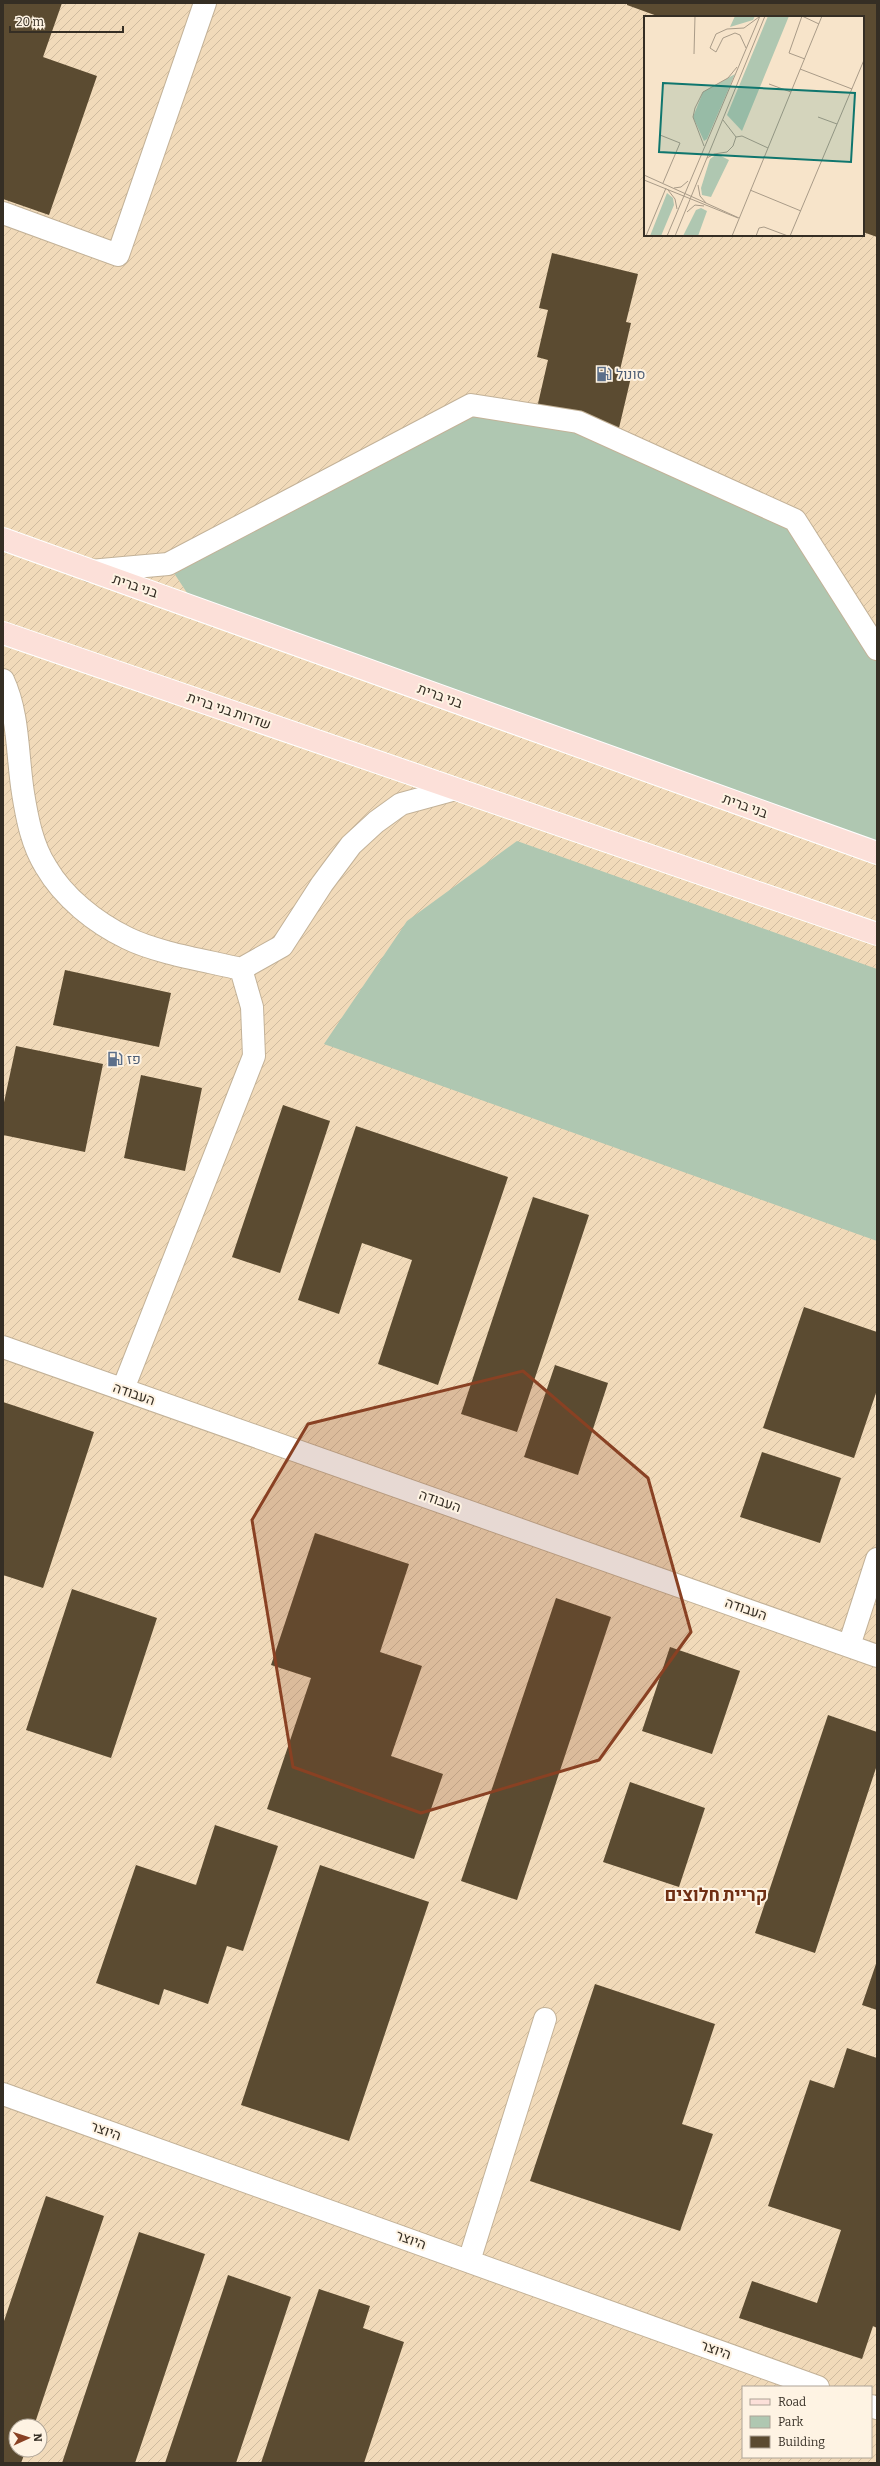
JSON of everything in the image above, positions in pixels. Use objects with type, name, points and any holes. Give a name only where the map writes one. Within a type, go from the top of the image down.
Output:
[{"type":"main road","name":"בני ברית","points":[[3,539],[877,853]]},
{"type":"main road","name":"שדרות בני ברית","points":[[3,633],[456,789]]},
{"type":"main road","points":[[456,789],[877,934]]},
{"type":"street","points":[[3,213],[118,255],[205,3]]},
{"type":"street","points":[[90,571],[168,564],[471,405],[578,422],[795,520],[877,649]]},
{"type":"street","points":[[3,680],[12,699],[18,764],[28,823],[46,867],[79,908],[127,939],[175,953],[241,969],[282,946],[322,884],[351,845],[376,822],[401,804],[456,789]]},
{"type":"street","points":[[123,1389],[254,1056],[252,1007],[241,969]]},
{"type":"street","name":"העבודה","points":[[3,1347],[877,1656]]},
{"type":"street","points":[[849,1646],[877,1559]]},
{"type":"street","points":[[469,2262],[545,2019]]},
{"type":"street","name":"היוצר","points":[[3,2094],[815,2386]]},
{"type":"highlighted area","points":[[523,1371],[648,1478],[691,1632],[599,1760],[421,1813],[293,1767],[252,1520],[308,1424]]},
{"type":"shaded area","points":[[3,3],[877,3],[877,2463],[3,2463]]},
{"type":"green space","points":[[471,405],[578,422],[795,520],[877,649],[877,855],[197,608],[168,564]]},
{"type":"green space","points":[[517,841],[877,969],[877,1241],[324,1044],[407,921]]},
{"type":"building","points":[[3,3],[62,3],[43,57],[97,76],[49,215],[3,199]]},
{"type":"building","points":[[627,3],[877,3],[877,237],[864,232],[864,16],[657,16],[627,5]]},
{"type":"building","points":[[552,253],[638,274],[626,322],[631,323],[620,370],[632,373],[619,428],[537,408],[548,360],[537,357],[548,310],[539,308]]},
{"type":"building","points":[[65,970],[171,993],[159,1047],[53,1025]]},
{"type":"building","points":[[16,1046],[103,1064],[85,1152],[3,1135],[3,1107]]},
{"type":"building","points":[[141,1075],[202,1088],[185,1171],[124,1158]]},
{"type":"building","points":[[283,1105],[330,1121],[280,1273],[232,1257]]},
{"type":"building","points":[[356,1126],[508,1177],[438,1385],[378,1364],[412,1260],[362,1243],[339,1314],[298,1300]]},
{"type":"building","points":[[533,1197],[589,1215],[517,1432],[461,1414]]},
{"type":"building","points":[[804,1307],[877,1332],[877,1390],[854,1458],[763,1428]]},
{"type":"building","points":[[555,1365],[608,1383],[578,1475],[524,1457]]},
{"type":"building","points":[[3,1402],[94,1432],[43,1588],[3,1575]]},
{"type":"building","points":[[762,1452],[841,1478],[820,1543],[740,1517]]},
{"type":"building","points":[[315,1533],[409,1564],[380,1652],[422,1666],[391,1756],[443,1774],[414,1859],[267,1809],[311,1678],[271,1665]]},
{"type":"building","points":[[72,1589],[157,1618],[111,1758],[26,1730]]},
{"type":"building","points":[[556,1598],[611,1617],[517,1900],[461,1881]]},
{"type":"building","points":[[670,1647],[740,1671],[712,1754],[642,1731]]},
{"type":"building","points":[[828,1715],[877,1732],[877,1765],[815,1953],[755,1933]]},
{"type":"building","points":[[630,1782],[705,1808],[679,1887],[603,1862]]},
{"type":"building","points":[[215,1825],[278,1846],[243,1951],[227,1946],[208,2004],[164,1989],[159,2005],[96,1983],[136,1865],[196,1885]]},
{"type":"building","points":[[320,1865],[429,1902],[349,2141],[241,2105]]},
{"type":"building","points":[[877,1961],[877,2010],[862,2005]]},
{"type":"building","points":[[595,1984],[715,2024],[682,2124],[713,2134],[680,2231],[530,2181]]},
{"type":"building","points":[[847,2048],[877,2058],[877,2328],[873,2326],[862,2359],[739,2318],[752,2281],[817,2303],[841,2230],[768,2206],[810,2080],[834,2088]]},
{"type":"building","points":[[46,2196],[104,2216],[37,2418],[8,2418],[8,2458],[23,2458],[21,2463],[3,2463],[3,2324]]},
{"type":"building","points":[[139,2232],[205,2254],[135,2463],[62,2463]]},
{"type":"building","points":[[228,2275],[291,2297],[236,2463],[165,2463]]},
{"type":"building","points":[[319,2289],[370,2306],[363,2328],[404,2342],[364,2463],[261,2463]]},
{"type":"place","name":"סונול","points":[[604,374]]},
{"type":"place","name":"פז","points":[[115,1059]]},
{"type":"district","name":"קריית חלוצים","points":[[716,1895]]}]
